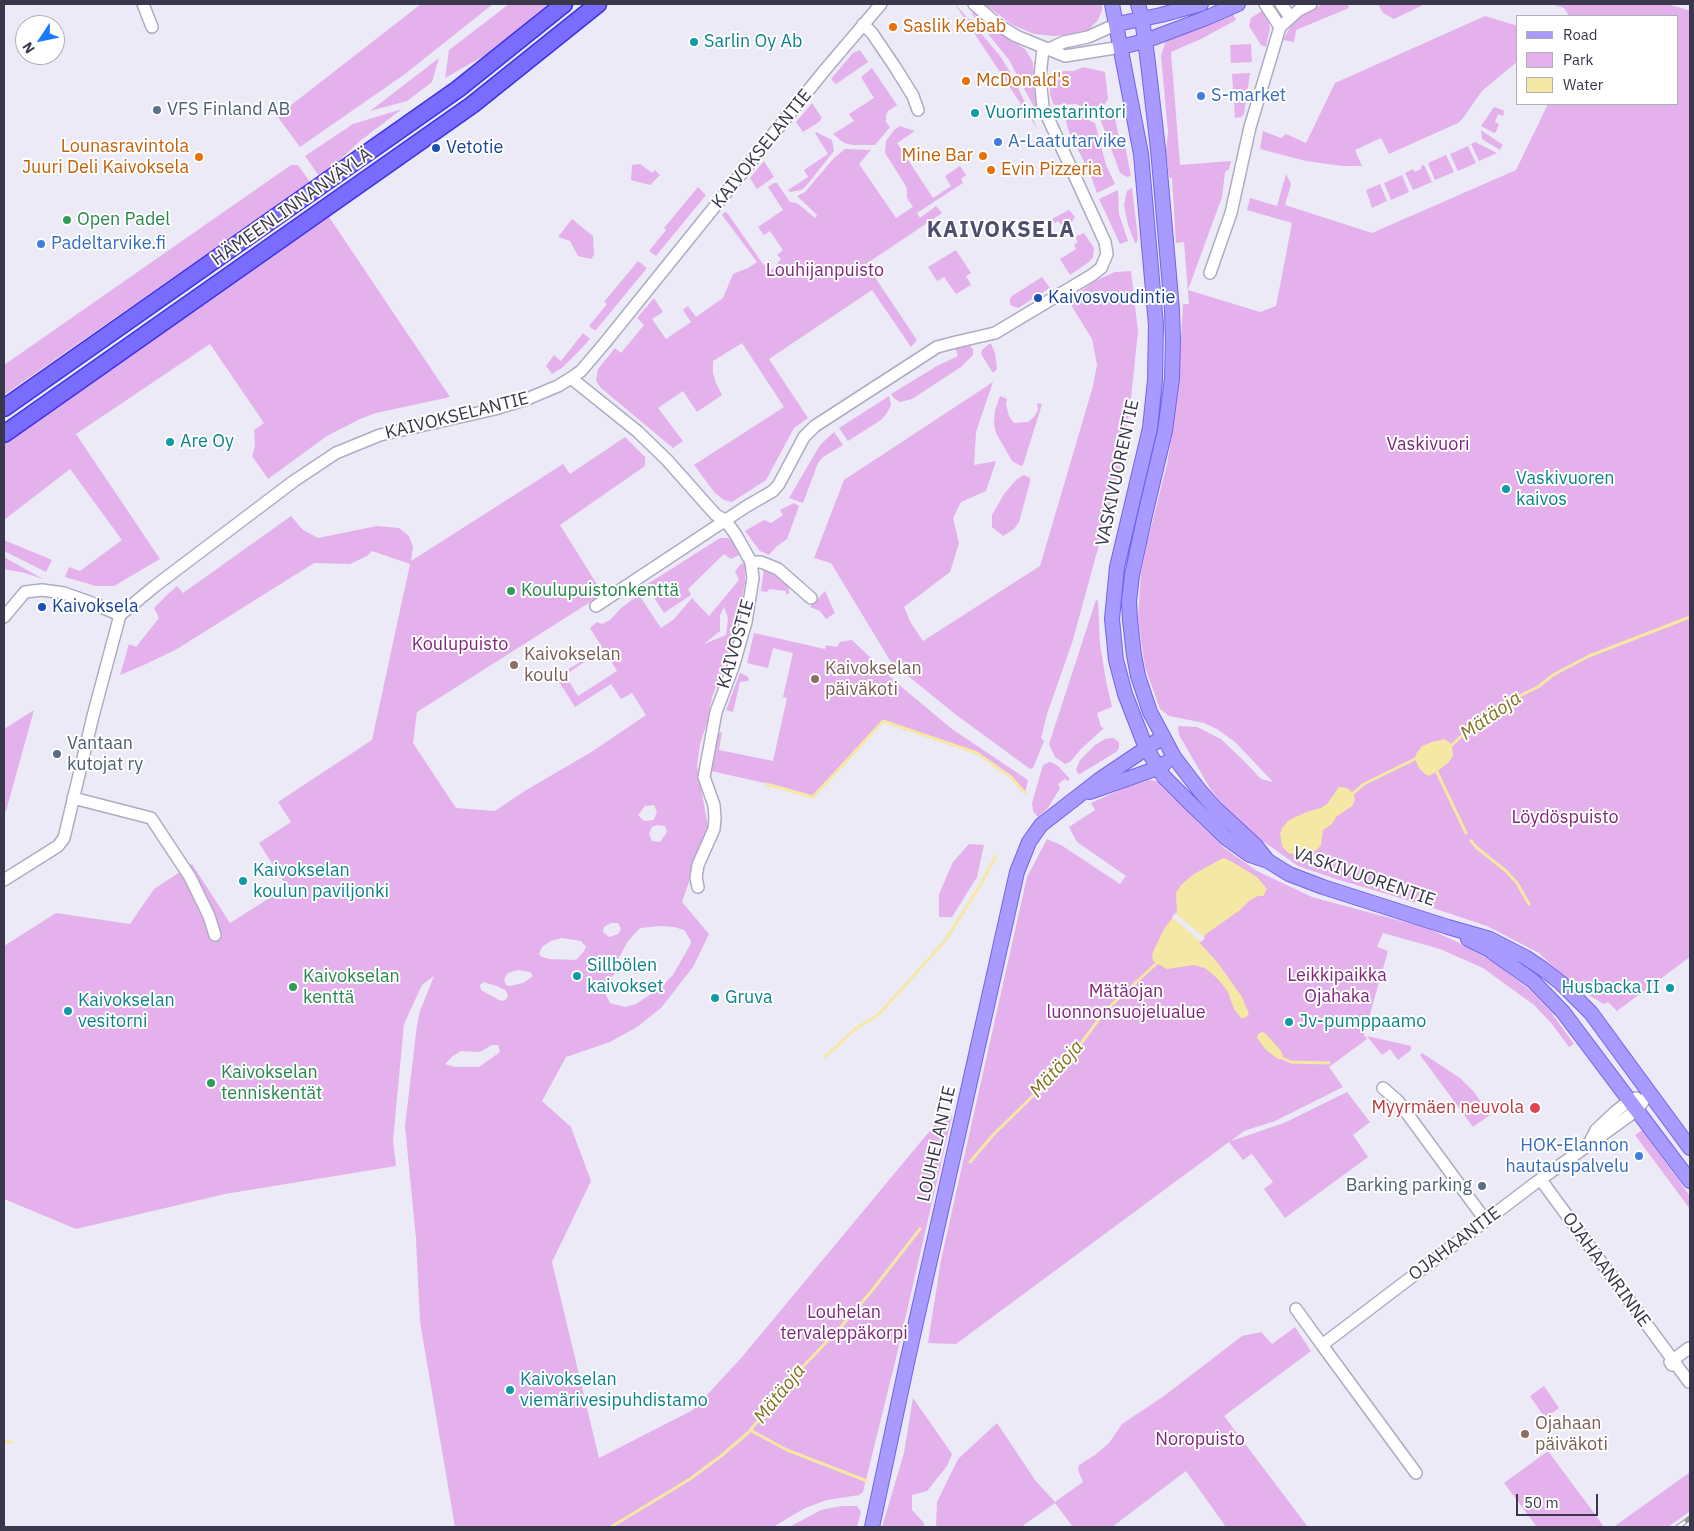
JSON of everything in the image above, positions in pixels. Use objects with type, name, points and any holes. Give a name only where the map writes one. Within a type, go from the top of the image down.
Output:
[{"type":"highway","name":"HÄMEENLINNANVÄYLÄ","points":[[4,408],[436,105],[564,4]]},
{"type":"highway","name":"HÄMEENLINNANVÄYLÄ","points":[[4,434],[472,105],[598,4]]},
{"type":"main road","name":"VASKIVUORENTIE","points":[[1112,4],[1141,154],[1152,270],[1156,343],[1155,380],[1150,428],[1117,567],[1112,619],[1116,660],[1126,694],[1146,748],[1164,777],[1226,838],[1250,855],[1268,861],[1289,874],[1323,886],[1490,939],[1525,957],[1561,983],[1591,1013],[1690,1148]]},
{"type":"main road","name":"VASKIVUORENTIE","points":[[1138,4],[1145,41],[1164,212],[1173,341],[1172,378],[1165,430],[1144,515],[1132,575],[1129,601],[1138,676],[1150,712],[1174,757],[1217,810],[1256,846],[1268,861]]},
{"type":"main road","points":[[1117,24],[1201,4]]},
{"type":"main road","points":[[1121,47],[1145,41],[1238,4]]},
{"type":"main road","name":"LOUHELANTIE","points":[[872,1527],[1017,872],[1029,842],[1041,825],[1099,780],[1163,737]]},
{"type":"main road","name":"LOUHELANTIE","points":[[1082,794],[1158,768],[1174,757]]},
{"type":"main road","name":"VASKIVUORENTIE","points":[[1448,927],[1488,950],[1533,981],[1563,1012],[1690,1181]]},
{"type":"street","points":[[143,4],[152,27]]},
{"type":"street","name":"KAIVOKSELANTIE","points":[[120,615],[154,586],[308,471],[336,453],[380,435],[527,400],[558,386],[581,371],[881,4]]},
{"type":"street","points":[[974,4],[1007,30],[1025,41],[1065,56],[1121,47]]},
{"type":"street","points":[[1265,4],[1280,27]]},
{"type":"street","points":[[1280,4],[1290,17]]},
{"type":"street","points":[[1210,273],[1231,213],[1250,127],[1280,27],[1298,10],[1311,4]]},
{"type":"street","points":[[863,24],[872,33],[910,90],[918,110]]},
{"type":"street","points":[[1046,49],[1088,36],[1117,24]]},
{"type":"street","points":[[596,606],[725,520],[773,491],[779,484],[804,437],[815,426],[937,347],[995,334],[1092,275],[1104,264],[1107,254],[1106,242],[1043,108],[1040,83],[1046,49]]},
{"type":"street","name":"KAIVOSTIE","points":[[572,378],[656,449],[716,515],[725,520],[751,562],[753,578],[746,622],[733,667],[716,712],[704,778],[714,805],[715,818],[714,829],[698,865],[696,878],[698,887]]},
{"type":"street","points":[[751,562],[761,562],[778,569],[811,598]]},
{"type":"street","points":[[4,617],[25,592],[42,590],[64,593],[120,615],[93,716],[64,838],[58,846],[4,880]]},
{"type":"street","points":[[73,798],[151,818],[190,877],[209,916],[215,936]]},
{"type":"street","points":[[1383,1088],[1398,1101],[1486,1221]]},
{"type":"street","name":"OJAHAANTIE","points":[[1322,1345],[1589,1144],[1596,1130],[1634,1105],[1649,1092]]},
{"type":"street","name":"OJAHAANRINNE","points":[[1541,1180],[1690,1382]]},
{"type":"street","points":[[1296,1309],[1416,1473]]},
{"type":"street","points":[[1672,1360],[1688,1348],[1690,1350]]},
{"type":"green space","points":[[421,4],[493,4],[405,74],[300,147],[277,116]]},
{"type":"green space","points":[[509,4],[548,4],[489,53],[445,78],[449,50]]},
{"type":"green space","points":[[955,4],[1000,56],[1012,75],[1038,130]]},
{"type":"green space","points":[[984,4],[1102,4],[1102,10],[1098,20],[1087,31],[1072,35],[1053,36],[1034,34],[1013,25]]},
{"type":"green space","points":[[1323,4],[1348,4],[1349,8],[1296,30],[1294,42],[1283,40],[1292,24],[1303,14]]},
{"type":"green space","points":[[1378,4],[1425,4],[1394,19],[1383,13]]},
{"type":"green space","name":"Vaskivuori","points":[[1551,4],[1667,4],[1688,10],[1690,8],[1690,957],[1617,1011],[1608,1002],[1604,1004],[1576,988],[1539,953],[1487,926],[1298,866],[1250,832],[1231,814],[1211,790],[1179,735],[1178,726],[1197,727],[1221,739],[1261,779],[1273,782],[1235,742],[1217,729],[1204,723],[1169,716],[1160,709],[1145,667],[1138,618],[1141,574],[1167,464],[1174,424],[1183,304],[1189,304],[1184,242],[1176,243],[1172,178],[1169,177],[1166,152],[1168,132],[1161,56],[1165,43],[1170,37],[1232,12],[1236,20],[1201,39],[1171,52],[1180,165],[1231,161],[1229,169],[1225,172],[1222,197],[1188,290],[1260,312],[1276,306],[1292,223],[1247,210],[1250,198],[1277,206],[1286,174],[1291,184],[1285,205],[1372,233],[1516,170],[1548,105],[1679,105],[1679,15],[1568,15],[1564,8]]},
{"type":"green space","points":[[1262,11],[1268,20],[1270,28],[1266,47],[1261,45],[1249,26],[1251,18]]},
{"type":"green space","points":[[973,12],[994,30],[1025,49],[1033,63],[1037,111],[1009,60],[972,14]]},
{"type":"green space","points":[[1485,16],[1516,25],[1516,63],[1482,91],[1458,123],[1389,154],[1381,138],[1355,150],[1362,166],[1342,166],[1306,161],[1260,149],[1263,131],[1281,138],[1286,134],[1306,143],[1335,83]]},
{"type":"green space","points":[[1251,44],[1252,62],[1231,63],[1230,45]]},
{"type":"green space","points":[[860,50],[868,62],[836,84],[831,79],[853,53]]},
{"type":"green space","points":[[439,58],[432,82],[407,101],[370,111]]},
{"type":"green space","points":[[1083,67],[1105,72],[1108,99],[1104,105],[1088,109],[1076,104],[1054,105],[1050,95],[1050,88],[1057,77],[1063,71],[1074,71]]},
{"type":"green space","points":[[872,68],[897,105],[888,111],[886,115],[886,122],[890,127],[875,145],[844,143],[833,134],[854,121],[849,114],[874,98],[861,77]]},
{"type":"green space","points":[[1250,73],[1244,114],[1241,117],[1235,118],[1232,74]]},
{"type":"green space","points":[[812,103],[822,118],[803,132],[796,122]]},
{"type":"green space","points":[[1494,107],[1504,112],[1503,116],[1498,114],[1495,122],[1499,124],[1494,133],[1481,126]]},
{"type":"green space","points":[[402,109],[319,176],[305,156],[353,124]]},
{"type":"green space","points":[[1065,111],[1070,111],[1095,123],[1106,165],[1115,184],[1097,193],[1090,173],[1069,132]]},
{"type":"green space","points":[[1114,112],[1119,138],[1125,145],[1131,176],[1127,177],[1120,173],[1101,121],[1102,115]]},
{"type":"green space","name":"Louhijanpuisto","points":[[900,126],[915,131],[897,143],[933,198],[951,186],[945,176],[960,166],[966,175],[961,179],[963,183],[917,213],[920,218],[936,206],[942,213],[866,264],[917,340],[911,347],[872,290],[769,359],[808,418],[794,428],[766,480],[732,502],[724,500],[715,493],[694,465],[784,407],[742,343],[713,361],[713,373],[722,395],[697,412],[683,391],[658,408],[683,441],[673,448],[601,388],[596,381],[598,369],[615,348],[621,353],[644,325],[637,318],[654,298],[663,312],[652,319],[666,339],[691,322],[683,310],[688,306],[696,317],[723,298],[733,274],[757,262],[722,215],[725,212],[763,264],[772,270],[781,259],[777,255],[783,250],[770,231],[764,235],[758,227],[783,210],[768,187],[774,183],[777,183],[790,202],[797,203],[815,218],[817,215],[797,196],[805,192],[834,158],[845,149],[871,150],[859,164],[896,218],[913,207],[907,198],[907,189],[904,183],[885,153],[886,141],[895,129]]},
{"type":"green space","points":[[1481,130],[1503,145],[1500,150],[1482,139]]},
{"type":"green space","points":[[816,132],[832,140],[834,151],[806,186],[801,190],[790,192],[788,190],[808,177],[804,170],[828,154]]},
{"type":"green space","points":[[1475,142],[1497,153],[1479,161],[1471,144]]},
{"type":"green space","points":[[1468,146],[1476,163],[1458,171],[1450,154]]},
{"type":"green space","points":[[1446,155],[1454,172],[1435,180],[1428,163]]},
{"type":"green space","points":[[764,161],[774,177],[757,189],[750,178]]},
{"type":"green space","points":[[640,164],[652,173],[655,170],[660,175],[650,185],[631,180],[632,165]]},
{"type":"green space","points":[[291,165],[298,165],[310,182],[4,395],[4,365]]},
{"type":"green space","points":[[1424,165],[1432,182],[1413,190],[1405,173],[1413,169],[1415,172]]},
{"type":"green space","points":[[1402,175],[1409,192],[1391,200],[1384,183]]},
{"type":"green space","points":[[1380,184],[1387,201],[1372,208],[1366,190]]},
{"type":"green space","points":[[698,187],[706,195],[656,256],[649,251],[666,230],[664,228]]},
{"type":"green space","points":[[1132,188],[1138,238],[1135,243],[1128,225],[1124,205],[1127,191]]},
{"type":"green space","points":[[1118,190],[1119,214],[1128,241],[1120,244],[1099,199]]},
{"type":"green space","points":[[1069,210],[1075,217],[1071,223],[1061,225],[1058,221],[1055,223],[1052,219]]},
{"type":"green space","points":[[329,217],[450,397],[376,413],[360,419],[327,436],[268,479],[252,456],[255,446],[254,430],[264,423],[210,344],[76,434],[160,559],[114,586],[96,586],[65,577],[69,567],[80,571],[122,540],[70,469],[4,520],[4,445]]},
{"type":"green space","points":[[572,219],[593,236],[594,255],[591,259],[578,256],[570,241],[558,237]]},
{"type":"green space","points":[[1084,233],[1094,248],[1093,257],[1070,275],[1060,259],[1076,249],[1074,245],[1078,242],[1075,237]]},
{"type":"green space","points":[[956,250],[971,273],[966,276],[971,285],[956,294],[944,277],[937,281],[928,267]]},
{"type":"green space","points":[[638,261],[647,268],[596,330],[594,330],[589,326],[607,304],[604,302]]},
{"type":"green space","points":[[1131,271],[1138,331],[1122,461],[1072,643],[1047,714],[1041,738],[1044,741],[1033,768],[1030,769],[955,714],[891,662],[831,563],[814,558],[844,480],[993,382],[976,432],[974,465],[996,461],[986,491],[961,502],[953,518],[959,543],[950,572],[904,607],[911,623],[923,641],[1040,566],[1093,386],[1097,365],[1092,339],[1068,300],[1095,281],[1115,272]]},
{"type":"green space","points":[[1042,277],[1050,288],[1018,308],[1010,305],[1012,296]]},
{"type":"green space","points":[[583,333],[590,339],[562,368],[552,374],[546,366],[554,355],[561,361]]},
{"type":"green space","points":[[991,344],[995,353],[997,369],[993,373],[981,354],[982,350]]},
{"type":"green space","points":[[970,346],[973,349],[973,355],[961,367],[912,399],[900,402],[891,394],[937,366],[958,356],[955,347]]},
{"type":"green space","points":[[889,396],[891,405],[881,420],[848,441],[839,428]]},
{"type":"green space","points":[[1000,396],[1007,399],[1006,405],[1009,416],[1014,423],[1028,422],[1038,410],[1037,403],[1042,404],[1023,465],[1021,466],[1012,461],[996,433],[994,424],[995,410]]},
{"type":"green space","points":[[834,432],[843,445],[823,457],[818,463],[803,503],[789,498],[820,445]]},
{"type":"green space","points":[[625,437],[645,457],[645,466],[560,525],[603,594],[417,712],[413,743],[456,808],[495,811],[523,792],[593,751],[646,715],[632,693],[621,699],[611,684],[575,707],[556,677],[585,659],[586,661],[565,675],[578,696],[617,671],[590,628],[597,622],[602,624],[610,620],[621,608],[639,595],[661,628],[674,619],[692,598],[709,616],[739,580],[735,571],[741,564],[745,563],[745,583],[732,648],[712,697],[707,723],[700,744],[697,766],[708,827],[682,902],[709,934],[693,967],[661,1008],[637,1027],[610,1042],[566,1057],[542,1101],[571,1127],[591,1181],[552,1262],[599,1458],[693,1410],[742,1357],[943,1115],[952,1116],[863,1492],[859,1495],[827,1500],[805,1508],[773,1527],[455,1527],[420,1322],[416,1239],[405,1126],[417,1025],[420,1011],[434,976],[422,985],[404,1024],[393,1140],[396,1166],[225,1194],[76,1229],[4,1199],[4,946],[56,913],[130,924],[154,889],[192,864],[230,923],[287,887],[259,843],[291,822],[278,802],[372,740],[410,564],[372,551],[367,556],[350,564],[314,563],[177,649],[120,675],[129,644],[136,647],[159,618],[154,608],[177,586],[183,593],[291,516],[303,530],[318,538],[377,526],[399,528],[409,536],[413,547],[411,561],[563,464],[570,474]],"holes":[[[724,607],[728,618],[726,635],[704,644],[720,631],[720,615]],[[654,805],[657,811],[654,820],[644,821],[638,815],[645,806]],[[658,825],[665,826],[667,832],[660,842],[652,841],[649,834],[652,827]],[[611,923],[618,923],[621,929],[618,934],[609,937],[603,932],[604,927]],[[661,926],[684,930],[691,941],[673,975],[660,988],[636,1004],[625,1007],[610,1003],[602,987],[614,975],[617,961],[628,941],[640,928]],[[562,938],[581,941],[586,947],[576,960],[542,957],[539,954],[542,947],[551,941]],[[518,970],[530,972],[533,976],[523,983],[510,986],[506,985],[504,979],[508,973]],[[483,982],[505,990],[508,995],[507,998],[504,1001],[481,990],[480,985]],[[492,1045],[498,1045],[500,1052],[479,1067],[455,1067],[445,1064],[461,1051],[480,1052]]]},
{"type":"green space","points":[[1024,475],[1030,478],[1030,482],[1019,522],[1014,529],[1003,536],[992,527],[992,515],[1004,494],[1017,479]]},
{"type":"green space","points":[[794,503],[799,506],[787,539],[769,555],[760,551],[745,531],[764,520],[771,523],[783,515],[780,510]]},
{"type":"green space","points":[[720,538],[732,540],[739,555],[731,559],[724,554],[688,589],[691,595],[664,613],[646,585]]},
{"type":"green space","points":[[4,540],[52,560],[46,572],[4,551]]},
{"type":"green space","points":[[4,557],[43,579],[4,569]]},
{"type":"green space","points":[[764,568],[768,568],[788,584],[789,593],[786,595],[786,591],[769,589],[767,592],[761,591]]},
{"type":"green space","points":[[825,591],[835,613],[826,619],[820,611],[810,607]]},
{"type":"green space","points":[[1096,600],[1098,601],[1100,644],[1112,707],[1097,713],[1101,727],[1104,728],[1070,762],[1065,764],[1055,757],[1049,744]]},
{"type":"green space","points":[[754,633],[825,649],[826,645],[837,647],[840,642],[852,640],[898,684],[952,729],[1028,780],[1025,793],[1011,777],[977,753],[884,721],[813,797],[787,788],[711,771],[708,775],[716,735],[722,732],[719,750],[773,761],[787,698],[783,697],[793,653],[773,648],[768,668],[747,663]]},
{"type":"green space","points":[[740,673],[749,679],[748,681],[740,682],[733,712],[726,710]]},
{"type":"green space","points":[[34,710],[6,811],[4,812],[4,729]]},
{"type":"green space","points":[[1113,738],[1119,742],[1119,748],[1116,752],[1080,774],[1078,773],[1076,770],[1080,760],[1095,745],[1105,739]]},
{"type":"green space","points":[[1049,762],[1058,766],[1070,779],[1068,781],[1065,779],[1058,784],[1060,788],[1048,808],[1038,817],[1033,811],[1032,803],[1043,765]]},
{"type":"green space","points":[[1150,780],[1156,781],[1224,848],[1257,871],[1312,897],[1427,928],[1495,963],[1531,991],[1551,1012],[1574,1044],[1569,1047],[1552,1024],[1534,1005],[1483,968],[1440,949],[1383,933],[1377,947],[1388,951],[1364,1035],[1367,1039],[1329,1067],[1343,1087],[1275,1121],[1244,1131],[1231,1141],[1284,1123],[1347,1092],[1370,1122],[1353,1135],[1368,1157],[1285,1218],[1264,1189],[1273,1182],[1252,1154],[1243,1160],[1229,1142],[956,1344],[928,1343],[941,1260],[1027,877],[1047,839],[1061,845],[1120,884],[1126,876],[1077,842],[1069,827],[1095,810],[1091,803],[1127,787]]},
{"type":"green space","points":[[969,844],[984,845],[977,877],[952,917],[939,917],[939,894],[953,862]]},
{"type":"green space","points":[[1367,1036],[1411,1046],[1411,1050],[1398,1060],[1390,1049],[1382,1055]]},
{"type":"green space","points":[[1422,1053],[1460,1078],[1474,1092],[1490,1115],[1473,1127],[1420,1055]]},
{"type":"green space","points":[[1642,1130],[1690,1196],[1690,1209],[1635,1135]]},
{"type":"green space","name":"Noropuisto","points":[[1295,1327],[1311,1351],[1224,1416],[1308,1527],[1226,1527],[1186,1471],[1112,1527],[1073,1527],[1055,1503],[1021,1527],[936,1527],[937,1502],[958,1459],[997,1423],[1035,1480],[1055,1502],[1083,1482],[1078,1470],[1079,1465],[1109,1443],[1122,1424],[1164,1396],[1242,1336],[1261,1332],[1272,1344]]},
{"type":"green space","points":[[1544,1386],[1559,1408],[1545,1418],[1530,1396]]},
{"type":"green space","points":[[913,1398],[952,1454],[947,1466],[927,1491],[912,1495],[912,1510],[924,1523],[924,1527],[882,1527],[904,1453]]},
{"type":"green space","points":[[1548,1451],[1604,1527],[1537,1527],[1504,1483]]},
{"type":"green space","points":[[1690,1472],[1690,1511],[1668,1527],[1615,1526]]},
{"type":"green space","points":[[842,1506],[857,1506],[861,1512],[857,1527],[789,1527],[821,1510]]},
{"type":"water","points":[[1445,739],[1452,745],[1453,756],[1448,763],[1436,772],[1429,776],[1425,774],[1419,768],[1415,759],[1416,754],[1422,746]]},
{"type":"water","points":[[1339,787],[1347,788],[1353,793],[1355,800],[1352,806],[1336,817],[1332,824],[1323,830],[1321,845],[1317,850],[1304,856],[1288,853],[1282,846],[1280,834],[1282,828],[1289,820],[1327,804]]},
{"type":"water","points":[[1223,858],[1257,877],[1267,889],[1263,896],[1258,896],[1249,901],[1240,910],[1206,934],[1199,942],[1218,963],[1242,997],[1249,1014],[1245,1018],[1241,1018],[1234,1009],[1228,992],[1218,979],[1205,968],[1194,965],[1167,969],[1153,961],[1152,954],[1164,929],[1177,912],[1176,893],[1181,885],[1194,874]]},
{"type":"water","points":[[1262,1032],[1281,1051],[1284,1059],[1278,1059],[1265,1049],[1257,1038],[1258,1034]]},
{"type":"pier","points":[[1175,913],[1205,938],[1201,942],[1172,917]]},
{"type":"waterway","name":"Mätäoja","points":[[1448,745],[1452,745],[1468,730],[1504,710],[1511,700],[1538,687],[1553,675],[1589,656],[1690,617]]},
{"type":"waterway","points":[[766,784],[813,797],[883,721],[977,753],[1011,777],[1025,793]]},
{"type":"waterway","name":"Mätäoja","points":[[1351,795],[1364,784],[1417,758]]},
{"type":"waterway","points":[[1436,770],[1466,833]]},
{"type":"waterway","points":[[1471,841],[1506,871],[1517,883],[1529,904]]},
{"type":"waterway","points":[[825,1057],[855,1029],[878,1015],[944,942],[978,889],[996,856]]},
{"type":"waterway","name":"Mätäoja","points":[[970,1162],[993,1135],[1074,1053],[1105,1011],[1159,961]]},
{"type":"waterway","points":[[1280,1057],[1291,1062],[1329,1063]]},
{"type":"waterway","name":"Mätäoja","points":[[611,1527],[690,1479],[749,1432],[790,1380],[839,1329],[870,1293],[920,1229]]},
{"type":"waterway","points":[[750,1430],[787,1450],[867,1481]]},
{"type":"waterway","points":[[4,1442],[12,1442]]},
{"type":"railway","points":[[1678,1527],[1690,1518]]},
{"type":"place","name":"Saslik Kebab","points":[[893,27]]},
{"type":"place","name":"Sarlin Oy Ab","points":[[694,42]]},
{"type":"place","name":"McDonald's","points":[[966,81]]},
{"type":"place","name":"S-market","points":[[1201,96]]},
{"type":"place","name":"VFS Finland AB","points":[[157,110]]},
{"type":"place","name":"Vuorimestarintori","points":[[975,113]]},
{"type":"place","name":"A-Laatutarvike","points":[[998,142]]},
{"type":"place","name":"Vetotie","points":[[436,148]]},
{"type":"place","name":"Mine Bar","points":[[983,156]]},
{"type":"place","name":"Lounasravintola Juuri Deli Kaivoksela","points":[[199,157]]},
{"type":"place","name":"Evin Pizzeria","points":[[991,170]]},
{"type":"place","name":"Open Padel","points":[[67,220]]},
{"type":"place","name":"Padeltarvike.fi","points":[[41,244]]},
{"type":"place","name":"Kaivosvoudintie","points":[[1038,298]]},
{"type":"place","name":"Are Oy","points":[[170,442]]},
{"type":"place","name":"Vaskivuoren kaivos","points":[[1506,489]]},
{"type":"place","name":"Koulupuistonkenttä","points":[[511,591]]},
{"type":"place","name":"Kaivoksela","points":[[42,607]]},
{"type":"place","name":"Kaivokselan koulu","points":[[514,665]]},
{"type":"place","name":"Kaivokselan päiväkoti","points":[[815,679]]},
{"type":"place","name":"Vantaan kutojat ry","points":[[57,754]]},
{"type":"place","name":"Kaivokselan koulun paviljonki","points":[[243,881]]},
{"type":"place","name":"Sillbölen kaivokset","points":[[577,976]]},
{"type":"place","name":"Kaivokselan kenttä","points":[[293,987]]},
{"type":"place","name":"Husbacka II","points":[[1670,988]]},
{"type":"place","name":"Gruva","points":[[715,998]]},
{"type":"place","name":"Kaivokselan vesitorni","points":[[68,1011]]},
{"type":"place","name":"Jv-pumppaamo","points":[[1289,1022]]},
{"type":"place","name":"Kaivokselan tenniskentät","points":[[211,1083]]},
{"type":"place","name":"Myyrmäen neuvola","points":[[1535,1108]]},
{"type":"place","name":"HOK-Elannon hautauspalvelu","points":[[1639,1156]]},
{"type":"place","name":"Barking parking","points":[[1482,1186]]},
{"type":"place","name":"Kaivokselan viemärivesipuhdistamo","points":[[510,1390]]},
{"type":"place","name":"Ojahaan päiväkoti","points":[[1525,1434]]},
{"type":"district","name":"KAIVOKSELA","points":[[1001,231]]},
{"type":"park label","name":"Koulupuisto","points":[[460,645]]},
{"type":"park label","name":"Löydöspuisto","points":[[1565,818]]},
{"type":"park label","name":"Leikkipaikka Ojahaka","points":[[1337,986]]},
{"type":"park label","name":"Mätäojan luonnonsuojelualue","points":[[1126,1002]]},
{"type":"park label","name":"Louhelan tervaleppäkorpi","points":[[844,1324]]}]
